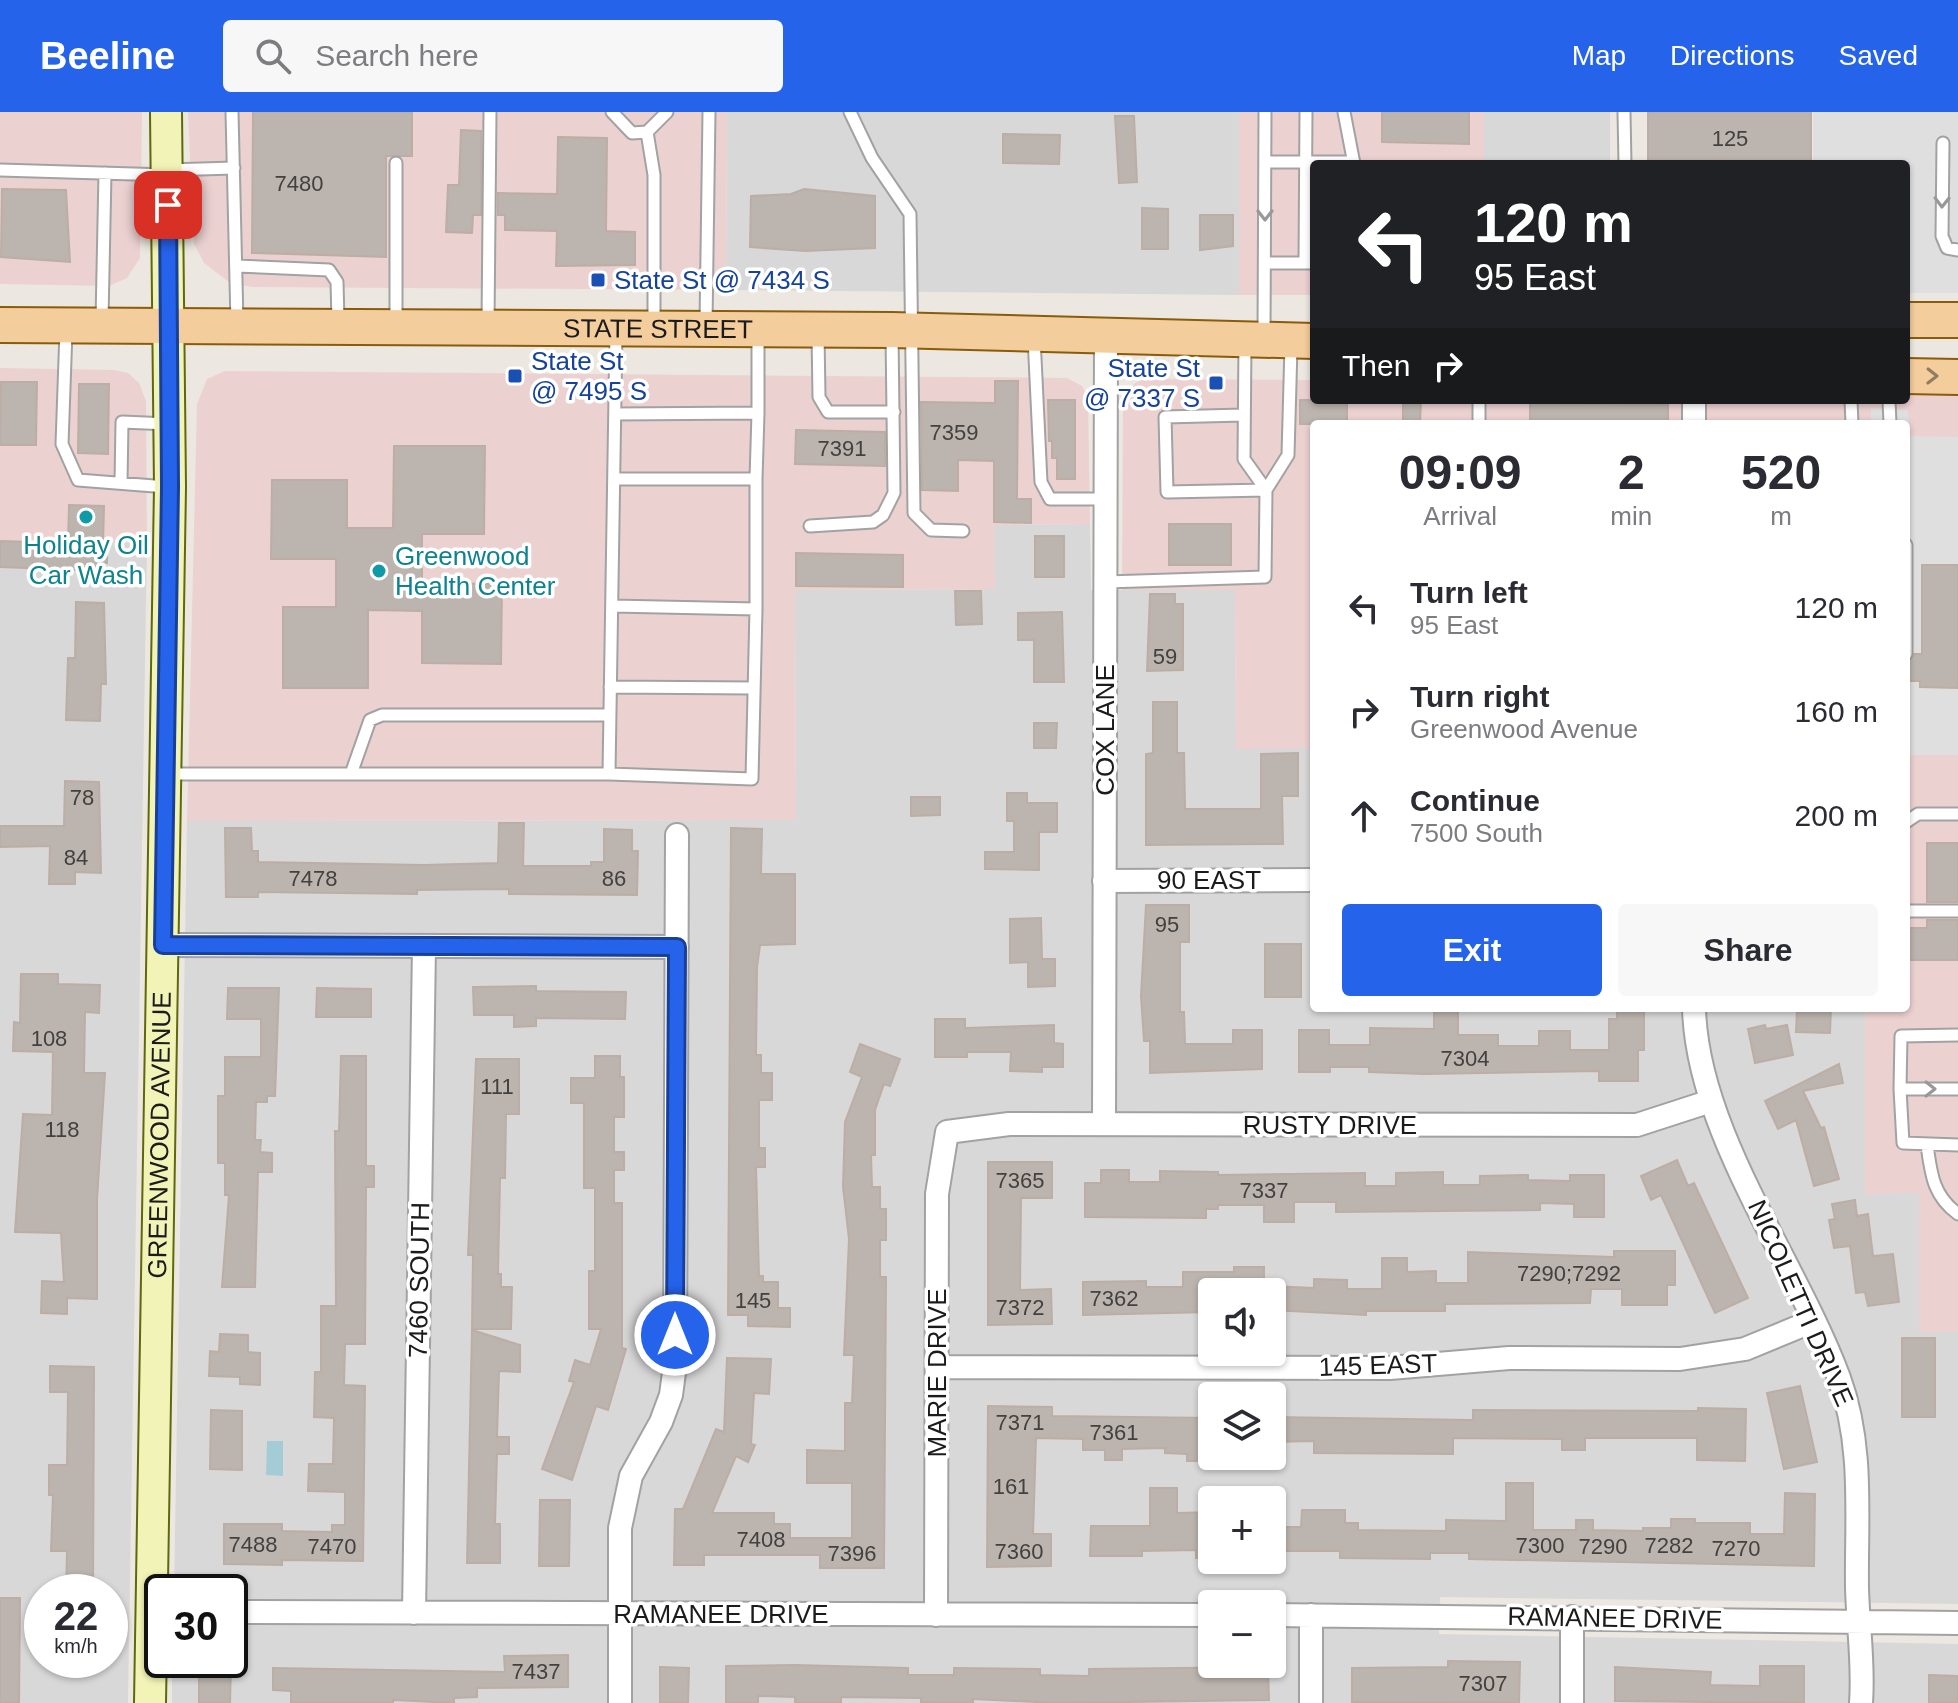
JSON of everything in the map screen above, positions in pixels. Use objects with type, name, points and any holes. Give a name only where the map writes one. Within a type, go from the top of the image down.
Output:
[{"type":"main road","points":[[1910,320],[1958,320]]},
{"type":"main road","name":"STATE STREET","points":[[0,325],[706,328],[1279,341]]},
{"type":"main road","points":[[1910,376],[1958,377]]},
{"type":"street","name":"GREENWOOD AVENUE","points":[[157,1574],[171,328],[166,112]]},
{"type":"street","name":"COX LANE","points":[[1104,1124],[1106,336]]},
{"type":"street","points":[[620,1703],[620,1528],[624,1501],[631,1476],[671,1395],[675,1365],[677,835]]},
{"type":"street","name":"90 EAST","points":[[1104,881],[1310,880]]},
{"type":"street","points":[[163,945],[677,947]]},
{"type":"street","name":"7460 SOUTH","points":[[414,1613],[424,946]]},
{"type":"street","name":"NICOLETTI DRIVE","points":[[1694,1012],[1695,1039],[1711,1101],[1839,1378],[1853,1427],[1858,1478],[1861,1703]]},
{"type":"street","name":"RUSTY DRIVE","points":[[947,1132],[1009,1124],[1622,1125],[1660,1120],[1711,1101]]},
{"type":"street","name":"MARIE DRIVE","points":[[936,1615],[937,1194],[947,1132]]},
{"type":"street","name":"145 EAST","points":[[937,1367],[1390,1368],[1509,1358],[1680,1359],[1745,1349],[1813,1321]]},
{"type":"street","name":"RAMANEE DRIVE","points":[[248,1612],[1198,1615]]},
{"type":"street","name":"RAMANEE DRIVE","points":[[1286,1615],[1958,1623]]},
{"type":"street","points":[[1311,1615],[1311,1703]]},
{"type":"street","points":[[1572,1617],[1572,1703]]},
{"type":"street","name":"GREENWOOD AVENUE","points":[[150,1703],[152,1678]]},
{"type":"lane","points":[[232,112],[237,327]]},
{"type":"lane","points":[[488,327],[490,112]]},
{"type":"lane","points":[[612,112],[632,133],[647,132],[667,112]]},
{"type":"lane","points":[[706,328],[709,112]]},
{"type":"lane","points":[[810,526],[861,525],[883,515],[894,493],[894,412],[903,331],[910,214],[872,158],[850,112]]},
{"type":"lane","points":[[1106,582],[1265,577],[1266,490],[1288,455],[1279,341],[1265,263],[1265,112]]},
{"type":"lane","points":[[1265,263],[1309,263],[1306,112]]},
{"type":"lane","points":[[1344,112],[1353,160]]},
{"type":"lane","points":[[1624,112],[1625,160]]},
{"type":"lane","points":[[647,132],[654,175],[654,328]]},
{"type":"lane","points":[[1943,143],[1942,236],[1947,248],[1958,250]]},
{"type":"lane","points":[[1265,162],[1310,162]]},
{"type":"lane","points":[[396,163],[396,327]]},
{"type":"lane","points":[[0,170],[105,173],[234,168]]},
{"type":"lane","points":[[102,327],[105,173]]},
{"type":"lane","points":[[236,266],[329,270],[337,282],[338,327]]},
{"type":"lane","points":[[66,326],[62,444],[78,480],[170,487]]},
{"type":"lane","points":[[609,774],[616,327]]},
{"type":"lane","points":[[166,774],[609,774],[752,779],[758,329]]},
{"type":"lane","points":[[818,330],[819,397],[828,412],[894,412]]},
{"type":"lane","points":[[903,331],[914,513],[931,530],[963,531]]},
{"type":"lane","points":[[1034,336],[1041,482],[1050,499],[1106,499]]},
{"type":"lane","points":[[1266,490],[1244,459],[1243,415],[1279,341]]},
{"type":"lane","points":[[615,414],[758,413]]},
{"type":"lane","points":[[1243,415],[1165,417],[1167,492],[1266,490]]},
{"type":"lane","points":[[121,483],[122,422],[169,424]]},
{"type":"lane","points":[[614,479],[756,479]]},
{"type":"lane","points":[[612,606],[756,609]]},
{"type":"lane","points":[[610,687],[754,688]]},
{"type":"lane","points":[[351,774],[370,720],[382,715],[610,715]]},
{"type":"lane","points":[[1910,819],[1918,814],[1958,814]]},
{"type":"lane","points":[[1910,911],[1958,911]]},
{"type":"lane","points":[[1958,1035],[1901,1036],[1900,1089],[1903,1143],[1958,1145]]},
{"type":"lane","points":[[1900,1089],[1958,1089]]},
{"type":"lane","points":[[1927,1145],[1932,1182],[1941,1200],[1958,1214]]},
{"type":"shaded area","points":[[0,112],[142,112],[140,258],[127,278],[109,286],[0,284]]},
{"type":"shaded area","points":[[188,112],[727,112],[726,290],[253,287],[230,283],[204,263],[194,244]]},
{"type":"shaded area","points":[[727,112],[1239,112],[1239,295],[726,290]]},
{"type":"shaded area","points":[[1239,112],[1484,112],[1484,160],[1310,160],[1310,295],[1239,295]]},
{"type":"shaded area","points":[[1484,112],[1610,112],[1610,160],[1484,160]]},
{"type":"shaded area","points":[[1813,112],[1958,112],[1958,293],[1910,293],[1910,160],[1813,160]]},
{"type":"shaded area","points":[[0,368],[114,370],[128,373],[139,383],[146,401],[147,543],[0,540]]},
{"type":"shaded area","points":[[225,371],[1067,378],[1082,386],[1088,397],[1090,524],[995,525],[995,589],[795,590],[796,820],[187,821],[197,404],[207,379]]},
{"type":"shaded area","points":[[1144,379],[1310,380],[1310,404],[1910,404],[1910,394],[1958,395],[1958,1332],[1919,1332],[1919,1193],[1865,1194],[1865,1012],[1910,1012],[1910,420],[1310,420],[1310,748],[1236,749],[1235,590],[1122,590],[1123,401],[1135,383]]},
{"type":"shaded area","points":[[1871,408],[1908,410],[1908,420],[1871,420]]},
{"type":"shaded area","points":[[1910,436],[1958,437],[1958,565],[1922,565],[1922,654],[1910,654]]},
{"type":"shaded area","points":[[1090,524],[1091,590],[1235,590],[1236,748],[1310,748],[1310,1012],[1865,1012],[1865,1193],[1919,1193],[1919,1332],[1958,1332],[1958,1604],[1440,1597],[1439,1634],[1958,1644],[1958,1703],[172,1703],[172,1678],[248,1678],[248,1574],[174,1574],[187,821],[796,820],[795,590],[995,589],[995,525]]},
{"type":"shaded area","points":[[0,540],[147,543],[128,1703],[0,1703]]},
{"type":"shaded area","points":[[1910,681],[1920,681],[1920,687],[1958,688],[1958,755],[1910,755]]},
{"type":"water","points":[[267,1441],[283,1441],[283,1476],[266,1475]]},
{"type":"building","points":[[253,112],[412,112],[412,156],[386,156],[386,257],[252,253]]},
{"type":"building","points":[[1382,112],[1469,112],[1469,144],[1382,142]]},
{"type":"building","points":[[1648,112],[1811,112],[1811,160],[1648,160]]},
{"type":"building","points":[[1115,116],[1134,116],[1137,182],[1119,183]]},
{"type":"building","points":[[461,130],[481,131],[481,215],[473,215],[472,233],[446,232],[448,185],[459,185]]},
{"type":"building","points":[[1003,134],[1060,135],[1059,164],[1003,163]]},
{"type":"building","points":[[558,137],[607,138],[606,231],[635,232],[635,265],[556,266],[557,231],[505,230],[505,215],[498,215],[498,193],[557,194]]},
{"type":"building","points":[[2,189],[66,190],[70,262],[1,257]]},
{"type":"building","points":[[804,189],[875,196],[875,248],[805,251],[750,247],[751,196],[791,194]]},
{"type":"building","points":[[1142,208],[1168,209],[1168,249],[1142,249]]},
{"type":"building","points":[[1200,215],[1233,215],[1233,246],[1200,250]]},
{"type":"building","points":[[995,381],[1018,381],[1017,499],[1031,499],[1031,523],[994,522],[994,461],[958,460],[958,491],[922,490],[921,402],[995,403]]},
{"type":"building","points":[[1,382],[37,382],[36,445],[0,445]]},
{"type":"building","points":[[79,384],[109,384],[108,454],[78,453]]},
{"type":"building","points":[[1048,400],[1075,400],[1075,479],[1057,479],[1057,458],[1052,458],[1052,441],[1049,441]]},
{"type":"building","points":[[1300,400],[1310,400],[1310,404],[1347,404],[1347,420],[1310,420],[1310,424],[1300,424]]},
{"type":"building","points":[[1403,404],[1421,404],[1420,420],[1403,420]]},
{"type":"building","points":[[1530,404],[1668,405],[1668,420],[1530,420]]},
{"type":"building","points":[[796,430],[885,432],[885,466],[795,464]]},
{"type":"building","name":"Greenwood Health Center","points":[[394,446],[485,446],[484,534],[422,534],[422,583],[502,584],[501,664],[422,663],[422,611],[368,610],[368,688],[283,688],[283,607],[336,607],[336,559],[271,559],[272,480],[347,480],[347,528],[393,528]]},
{"type":"building","points":[[69,505],[104,506],[103,545],[107,545],[107,563],[103,563],[103,571],[0,567],[0,541],[68,543]]},
{"type":"building","points":[[1169,524],[1231,524],[1231,565],[1169,565]]},
{"type":"building","points":[[1035,536],[1064,536],[1064,577],[1035,577]]},
{"type":"building","points":[[796,553],[903,555],[903,587],[796,586]]},
{"type":"building","points":[[1922,565],[1958,565],[1958,688],[1920,687],[1920,681],[1910,681],[1910,658],[1914,654],[1922,654]]},
{"type":"building","points":[[955,591],[981,591],[982,624],[956,625]]},
{"type":"building","points":[[1150,594],[1175,594],[1175,604],[1183,604],[1183,670],[1147,671]]},
{"type":"building","points":[[76,602],[104,603],[106,684],[101,684],[100,721],[66,720],[68,658],[75,658]]},
{"type":"building","points":[[1062,612],[1064,682],[1034,682],[1034,640],[1018,640],[1018,613]]},
{"type":"building","points":[[1153,702],[1177,702],[1177,753],[1184,753],[1185,809],[1261,809],[1261,754],[1298,753],[1298,796],[1282,796],[1283,844],[1146,845],[1146,754],[1153,753]]},
{"type":"building","points":[[1034,723],[1057,723],[1056,748],[1034,748]]},
{"type":"building","points":[[65,781],[99,782],[101,873],[75,872],[75,884],[49,884],[50,846],[0,847],[0,826],[64,826]]},
{"type":"building","points":[[1007,793],[1027,793],[1027,803],[1057,803],[1057,832],[1039,832],[1039,870],[985,869],[985,852],[1014,852],[1014,821],[1007,821]]},
{"type":"building","points":[[911,797],[940,797],[940,815],[911,816]]},
{"type":"building","points":[[499,823],[524,823],[523,866],[591,866],[591,862],[604,862],[604,829],[632,830],[632,851],[638,851],[637,895],[509,894],[509,889],[417,890],[417,894],[258,892],[258,897],[226,897],[225,828],[251,828],[252,851],[258,851],[258,862],[423,865],[498,863]]},
{"type":"building","points":[[731,828],[762,829],[761,874],[795,874],[795,944],[760,945],[756,1055],[761,1055],[761,1073],[772,1073],[772,1100],[759,1100],[759,1148],[765,1148],[765,1167],[756,1167],[759,1276],[763,1276],[763,1282],[778,1282],[778,1308],[790,1308],[790,1327],[748,1326],[748,1315],[728,1315]]},
{"type":"building","points":[[1927,843],[1958,843],[1958,902],[1927,902]]},
{"type":"building","points":[[1146,905],[1189,905],[1189,942],[1180,942],[1180,1012],[1184,1012],[1185,1044],[1233,1044],[1233,1030],[1262,1030],[1262,1069],[1150,1073],[1150,1041],[1144,1041],[1141,996]]},
{"type":"building","points":[[1041,918],[1042,959],[1055,959],[1055,986],[1028,987],[1028,962],[1010,963],[1010,919]]},
{"type":"building","points":[[1927,920],[1958,920],[1958,960],[1910,960],[1910,928],[1927,928]]},
{"type":"building","points":[[1265,944],[1301,944],[1301,997],[1265,997]]},
{"type":"building","points":[[21,974],[58,974],[58,984],[100,985],[99,1013],[85,1012],[84,1073],[105,1073],[97,1200],[97,1299],[67,1298],[67,1314],[41,1313],[42,1281],[64,1282],[61,1233],[15,1232],[23,1114],[52,1115],[53,1052],[13,1051],[14,1022],[20,1023]]},
{"type":"building","points":[[536,986],[536,991],[626,992],[625,1019],[536,1018],[536,1026],[514,1027],[514,1015],[474,1015],[473,987]]},
{"type":"building","points":[[228,988],[279,988],[275,1096],[267,1096],[267,1102],[256,1102],[255,1140],[261,1140],[260,1152],[272,1153],[272,1172],[258,1172],[255,1287],[222,1287],[229,1195],[225,1195],[225,1163],[218,1163],[218,1096],[225,1096],[225,1057],[261,1057],[261,1019],[227,1019]]},
{"type":"building","points":[[317,988],[371,989],[371,1017],[316,1017]]},
{"type":"building","points":[[1434,1012],[1458,1012],[1458,1035],[1498,1035],[1498,1046],[1539,1046],[1539,1031],[1570,1031],[1570,1050],[1609,1050],[1609,1019],[1617,1019],[1617,1012],[1644,1012],[1644,1050],[1638,1050],[1638,1081],[1599,1081],[1599,1071],[1424,1074],[1369,1072],[1369,1067],[1330,1067],[1330,1072],[1299,1072],[1299,1030],[1329,1030],[1329,1045],[1370,1045],[1370,1028],[1434,1029]]},
{"type":"building","points":[[1797,1012],[1831,1012],[1830,1033],[1796,1032]]},
{"type":"building","points":[[935,1019],[965,1019],[965,1028],[1054,1025],[1054,1043],[1063,1044],[1063,1067],[1042,1067],[1042,1072],[1010,1071],[1011,1052],[967,1052],[967,1057],[935,1057]]},
{"type":"building","points":[[1765,1025],[1766,1029],[1787,1025],[1793,1055],[1755,1063],[1748,1029]]},
{"type":"building","points":[[860,1044],[900,1059],[890,1086],[884,1084],[875,1110],[875,1155],[871,1155],[872,1187],[880,1187],[880,1209],[886,1209],[886,1240],[880,1240],[880,1277],[886,1277],[884,1568],[820,1568],[820,1555],[704,1555],[704,1565],[674,1565],[675,1509],[683,1509],[716,1429],[724,1432],[727,1358],[771,1359],[769,1394],[754,1393],[751,1444],[755,1445],[748,1462],[736,1456],[712,1513],[774,1513],[774,1524],[790,1524],[790,1538],[852,1538],[852,1483],[807,1483],[807,1450],[845,1451],[845,1403],[852,1403],[854,1355],[844,1355],[849,1239],[843,1187],[845,1122],[862,1077],[850,1072]]},
{"type":"building","points":[[341,1056],[366,1056],[366,1166],[374,1166],[374,1187],[366,1187],[365,1344],[345,1344],[344,1385],[365,1386],[363,1561],[282,1560],[282,1565],[224,1564],[224,1524],[282,1524],[282,1531],[332,1532],[332,1525],[345,1525],[345,1492],[308,1491],[309,1464],[333,1464],[334,1418],[314,1417],[315,1372],[321,1372],[321,1306],[336,1306],[335,1131],[339,1131]]},
{"type":"building","points":[[595,1056],[620,1056],[620,1077],[624,1077],[624,1117],[614,1117],[614,1152],[624,1152],[624,1170],[614,1170],[614,1203],[622,1203],[622,1348],[626,1349],[608,1410],[596,1406],[572,1480],[542,1469],[574,1382],[569,1381],[575,1360],[590,1365],[601,1329],[589,1329],[589,1271],[595,1271],[595,1188],[584,1188],[584,1103],[571,1103],[571,1078],[595,1078]]},
{"type":"building","points":[[476,1059],[519,1059],[519,1114],[506,1114],[505,1178],[500,1178],[498,1274],[501,1274],[501,1287],[512,1287],[511,1329],[472,1329],[473,1255],[468,1255]]},
{"type":"building","points":[[1839,1064],[1843,1083],[1803,1091],[1821,1128],[1824,1127],[1839,1179],[1814,1186],[1796,1120],[1778,1129],[1765,1101]]},
{"type":"building","points":[[1677,1160],[1688,1186],[1694,1183],[1748,1298],[1715,1313],[1661,1195],[1651,1200],[1641,1176]]},
{"type":"building","points":[[988,1162],[1052,1162],[1052,1198],[1021,1198],[1020,1290],[1051,1289],[1052,1324],[988,1325]]},
{"type":"building","points":[[1101,1170],[1129,1170],[1129,1182],[1160,1182],[1160,1171],[1218,1172],[1218,1175],[1365,1173],[1365,1186],[1396,1186],[1396,1173],[1443,1172],[1443,1185],[1480,1185],[1480,1176],[1528,1175],[1528,1180],[1570,1181],[1570,1175],[1604,1175],[1604,1217],[1574,1217],[1574,1204],[1540,1203],[1540,1210],[1336,1212],[1336,1202],[1294,1202],[1294,1222],[1264,1222],[1264,1205],[1218,1205],[1218,1209],[1206,1209],[1206,1218],[1085,1217],[1085,1183],[1101,1183]]},
{"type":"building","points":[[1855,1200],[1857,1216],[1868,1214],[1873,1256],[1893,1254],[1899,1302],[1868,1306],[1865,1292],[1856,1293],[1850,1246],[1834,1248],[1829,1220],[1835,1219],[1832,1204]]},
{"type":"building","points":[[1614,1251],[1675,1251],[1675,1285],[1667,1285],[1667,1305],[1622,1305],[1622,1289],[1591,1289],[1590,1303],[1445,1304],[1445,1311],[1366,1311],[1366,1315],[1286,1311],[1286,1287],[1314,1288],[1314,1279],[1347,1280],[1347,1289],[1382,1289],[1382,1258],[1407,1258],[1407,1272],[1436,1271],[1436,1283],[1468,1283],[1468,1252],[1614,1257]]},
{"type":"building","points":[[1234,1267],[1264,1267],[1264,1278],[1198,1278],[1198,1312],[1083,1315],[1083,1282],[1146,1281],[1146,1287],[1183,1287],[1183,1272],[1234,1272]]},
{"type":"building","points":[[472,1330],[520,1345],[520,1372],[499,1371],[497,1437],[509,1437],[509,1454],[497,1454],[495,1524],[500,1524],[500,1563],[467,1563]]},
{"type":"building","points":[[220,1334],[248,1335],[248,1352],[260,1353],[260,1385],[240,1384],[240,1377],[209,1376],[210,1351],[219,1352]]},
{"type":"building","points":[[1902,1338],[1935,1338],[1935,1417],[1902,1417]]},
{"type":"building","points":[[50,1366],[94,1367],[93,1574],[66,1574],[67,1551],[51,1551],[53,1495],[49,1495],[49,1465],[67,1465],[68,1392],[50,1392]]},
{"type":"building","points":[[1800,1386],[1817,1462],[1784,1469],[1767,1393]]},
{"type":"building","points":[[988,1406],[1052,1407],[1052,1416],[1198,1418],[1198,1461],[1187,1461],[1187,1454],[1165,1453],[1165,1448],[1122,1449],[1122,1460],[1105,1460],[1105,1450],[1083,1450],[1083,1439],[1036,1438],[1033,1534],[1051,1534],[1051,1566],[987,1567]]},
{"type":"building","points":[[1698,1408],[1746,1409],[1745,1461],[1697,1460],[1697,1438],[1585,1438],[1585,1450],[1562,1450],[1562,1439],[1453,1438],[1453,1454],[1314,1453],[1314,1441],[1286,1442],[1286,1417],[1473,1420],[1473,1410],[1698,1411]]},
{"type":"building","points":[[211,1410],[242,1411],[242,1470],[210,1469]]},
{"type":"building","points":[[1506,1483],[1533,1483],[1533,1530],[1576,1530],[1576,1520],[1593,1520],[1593,1530],[1643,1531],[1643,1528],[1671,1528],[1671,1519],[1695,1519],[1695,1523],[1750,1523],[1750,1534],[1784,1534],[1785,1493],[1815,1494],[1814,1566],[1469,1559],[1469,1553],[1430,1553],[1430,1559],[1340,1558],[1340,1551],[1286,1551],[1286,1527],[1301,1527],[1302,1510],[1345,1510],[1345,1523],[1358,1523],[1358,1530],[1446,1531],[1446,1520],[1506,1521]]},
{"type":"building","points":[[1150,1488],[1177,1488],[1177,1513],[1198,1512],[1198,1558],[1196,1550],[1142,1551],[1142,1556],[1090,1556],[1091,1526],[1150,1526]]},
{"type":"building","points":[[540,1500],[570,1500],[569,1566],[539,1566]]},
{"type":"building","points":[[0,1598],[20,1598],[19,1703],[0,1703]]},
{"type":"building","points":[[568,1655],[568,1687],[477,1688],[477,1697],[454,1698],[454,1703],[393,1700],[393,1703],[291,1703],[291,1691],[273,1690],[273,1668],[505,1672],[504,1656]]},
{"type":"building","points":[[1448,1661],[1520,1662],[1519,1703],[1352,1702],[1352,1668],[1448,1667]]},
{"type":"building","points":[[726,1666],[908,1668],[908,1675],[954,1675],[954,1668],[1040,1669],[1040,1675],[1089,1676],[1089,1669],[1198,1668],[1198,1678],[1268,1678],[1269,1700],[1056,1703],[973,1699],[973,1703],[942,1703],[921,1702],[921,1698],[841,1697],[841,1703],[795,1703],[795,1697],[758,1696],[758,1703],[726,1703]]},
{"type":"building","points":[[1760,1666],[1804,1666],[1804,1703],[1615,1701],[1615,1667],[1711,1672],[1710,1685],[1760,1686]]},
{"type":"building","points":[[660,1667],[689,1668],[688,1703],[660,1703]]},
{"type":"building","points":[[1929,1675],[1958,1676],[1958,1703],[1929,1703]]},
{"type":"building","points":[[199,1678],[231,1678],[230,1703],[199,1703]]},
{"type":"place","name":"State St @ 7434 S","points":[[598,280]]},
{"type":"place","name":"State St @ 7495 S","points":[[515,376]]},
{"type":"place","name":"State St @ 7337 S","points":[[1216,383]]},
{"type":"place","name":"Holiday Oil Car Wash","points":[[86,517]]},
{"type":"place","name":"Greenwood Health Center","points":[[379,571]]},
{"type":"route","points":[[168,205],[170,487],[163,945],[677,947],[675,1335]]}]
